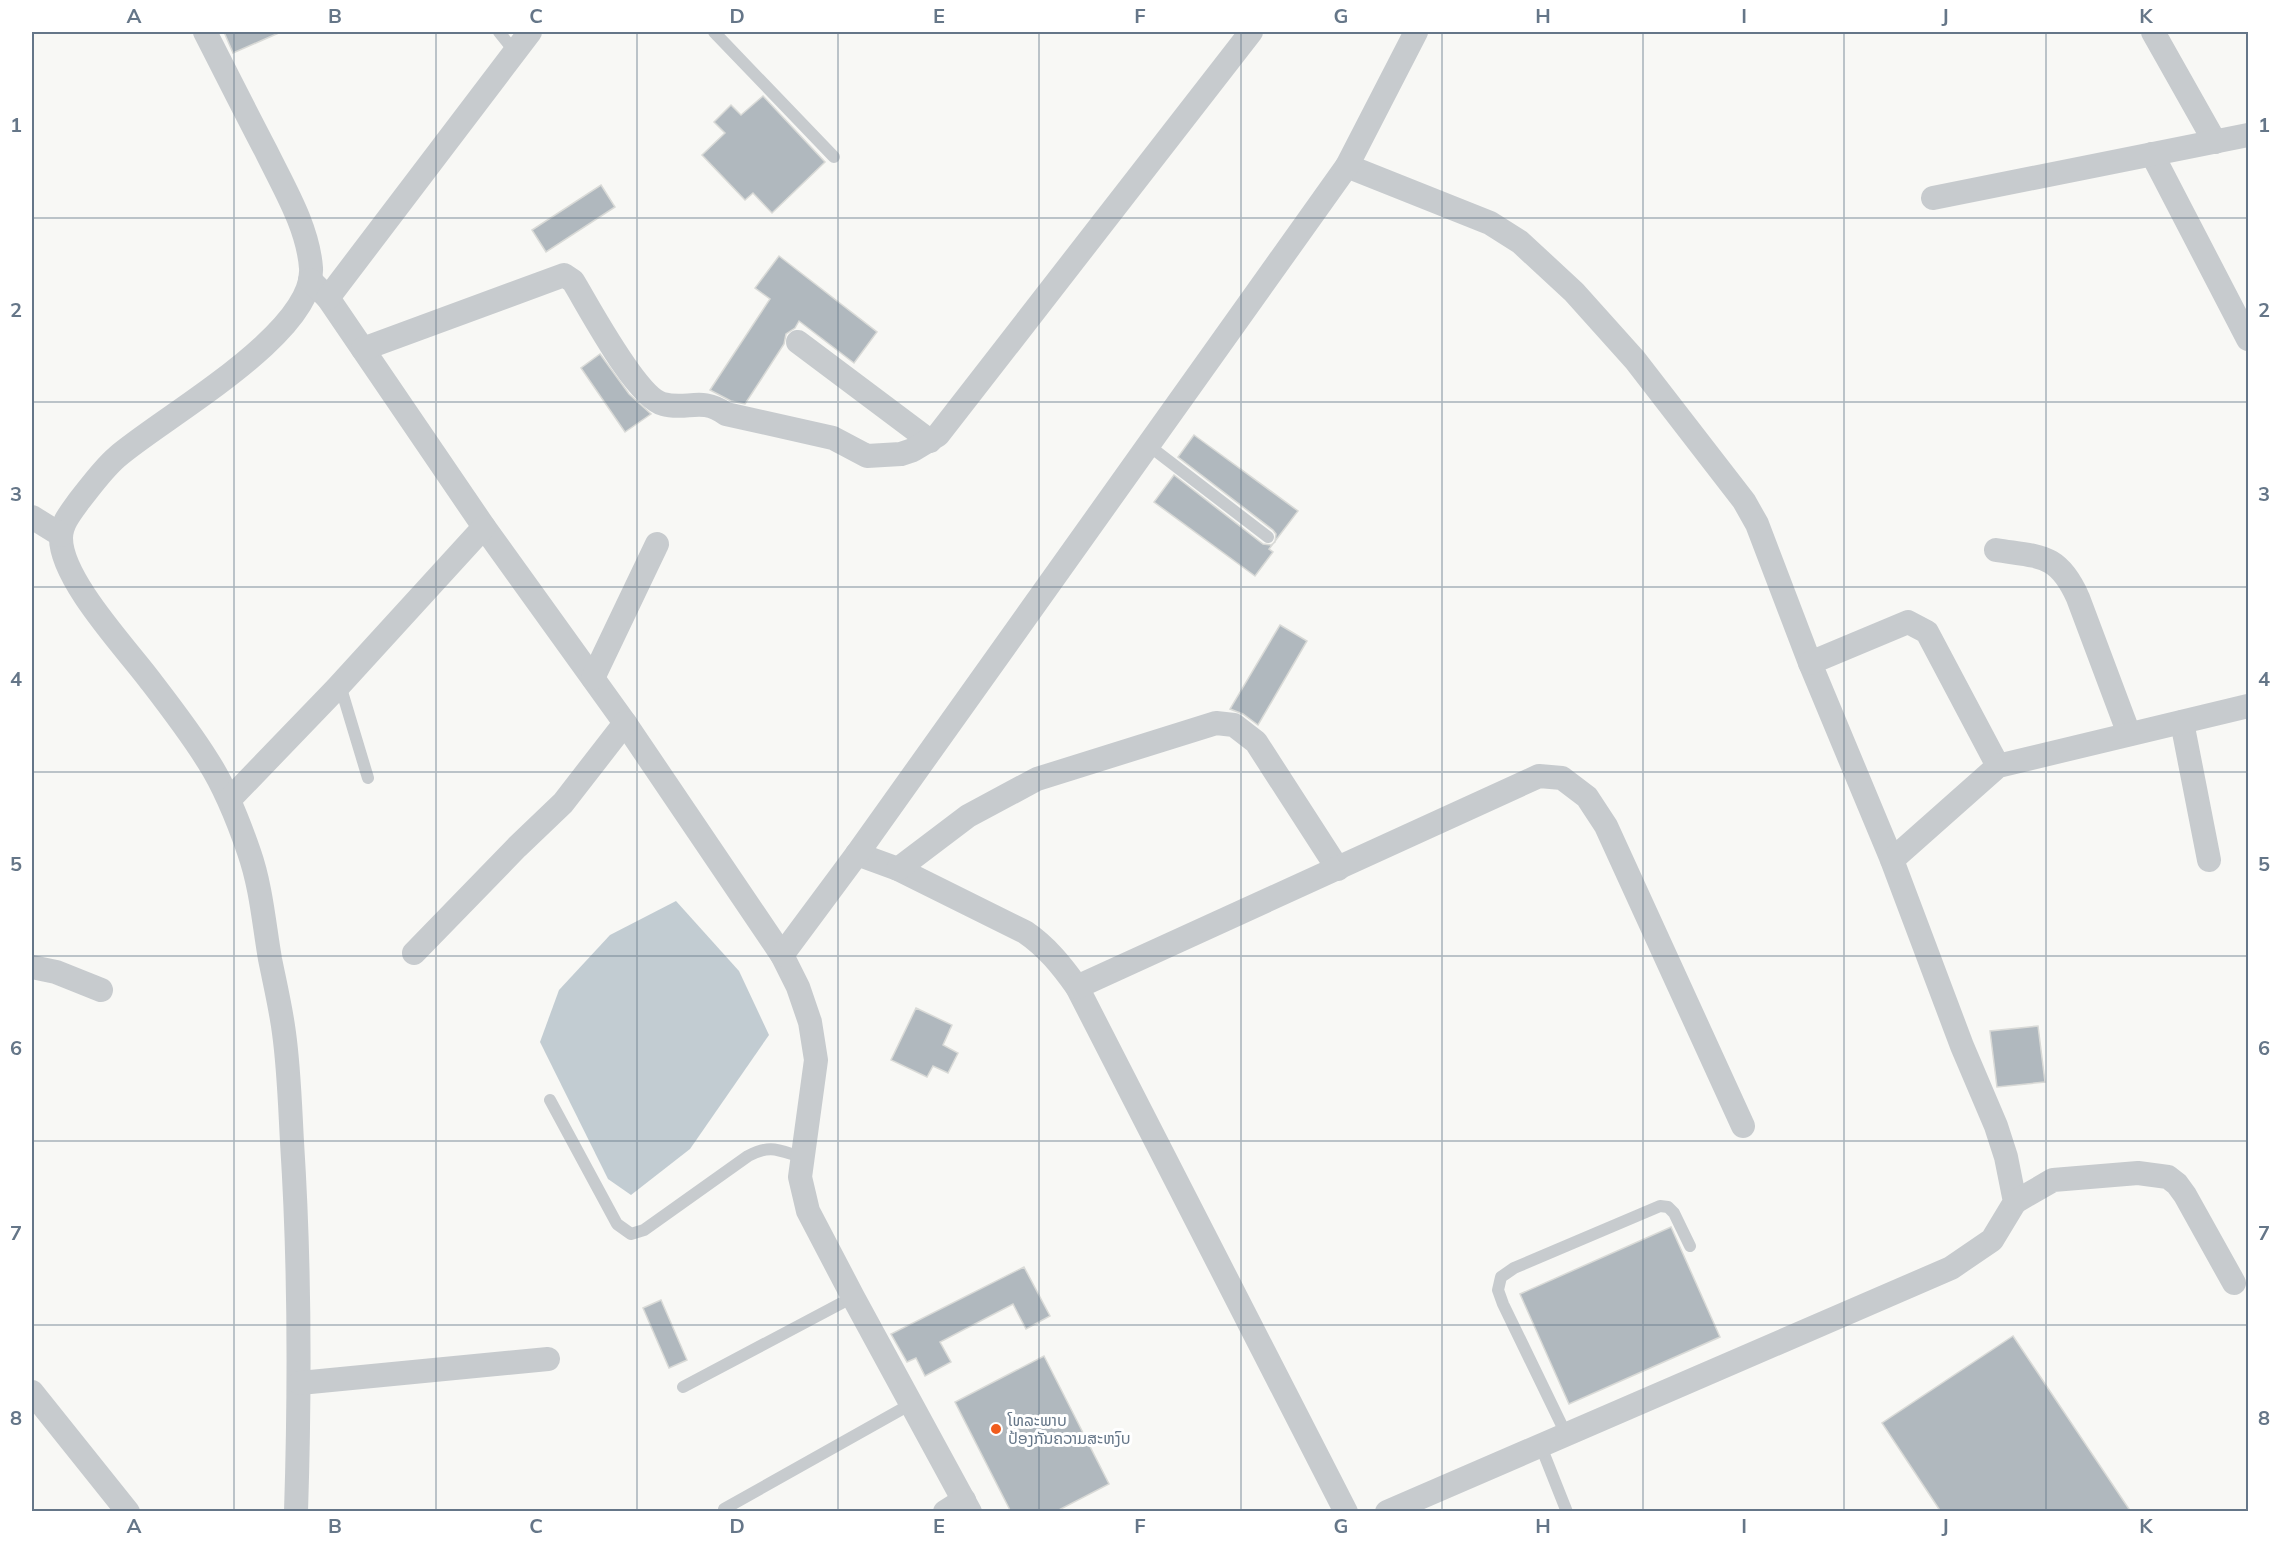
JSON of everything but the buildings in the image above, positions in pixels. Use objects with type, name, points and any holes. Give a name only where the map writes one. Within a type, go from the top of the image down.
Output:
[{"type":"street","points":[[205,32],[297,214],[311,265],[310,280],[302,299],[292,314],[266,344],[228,376],[117,457],[95,479],[66,519],[61,535],[64,555],[71,573],[89,601],[158,690],[207,760],[230,799],[251,858],[285,1035],[298,1225],[300,1383],[296,1512]]},
{"type":"street","points":[[328,297],[530,32]]},
{"type":"street","points":[[363,349],[564,275],[573,281],[635,380],[651,399],[664,405],[705,404],[716,407],[726,414],[833,438],[867,456],[901,454],[930,441],[945,425],[1251,32]]},
{"type":"street","points":[[782,955],[857,855],[1347,166],[1416,32]]},
{"type":"street","points":[[2153,32],[2215,142]]},
{"type":"street","points":[[1933,198],[2248,135]]},
{"type":"street","points":[[2152,154],[2248,339]]},
{"type":"street","points":[[1347,166],[1490,223],[1520,242],[1574,292],[1635,360],[1744,501],[1757,524],[1810,663],[1892,860],[1962,1046],[1996,1126],[2006,1157],[2015,1202]]},
{"type":"street","points":[[310,280],[328,297],[484,527],[625,723],[782,955],[798,987],[810,1022],[816,1060],[801,1157],[800,1177],[808,1211],[911,1404],[960,1508]]},
{"type":"street","points":[[798,342],[930,441]]},
{"type":"street","points":[[32,517],[61,535]]},
{"type":"street","points":[[230,799],[340,685],[484,527]]},
{"type":"street","points":[[593,678],[657,544]]},
{"type":"street","points":[[1996,550],[2044,557],[2062,570],[2072,583],[2129,734]]},
{"type":"street","points":[[1810,663],[1908,622],[1916,624],[1927,632],[1998,766]]},
{"type":"street","points":[[1892,860],[1998,766],[2248,706]]},
{"type":"street","points":[[2182,722],[2210,860]]},
{"type":"street","points":[[414,953],[563,803],[625,723]]},
{"type":"street","points":[[898,869],[968,816],[1037,779],[1216,723],[1234,726],[1256,741],[1338,869]]},
{"type":"street","points":[[1077,987],[1539,776],[1562,778],[1587,797],[1606,826],[1743,1126]]},
{"type":"street","points":[[857,855],[898,869],[1025,932],[1041,943],[1060,963],[1077,987],[1346,1512]]},
{"type":"street","points":[[32,967],[56,972],[101,990]]},
{"type":"street","points":[[1387,1512],[1951,1268],[1992,1240],[2015,1202],[2054,1180],[2138,1173],[2168,1176],[2185,1195],[2234,1283]]},
{"type":"street","points":[[300,1383],[548,1359]]},
{"type":"street","points":[[32,1392],[128,1512]]},
{"type":"lane","points":[[499,32],[515,51]]},
{"type":"lane","points":[[714,32],[834,157]]},
{"type":"lane","points":[[1148,445],[1268,537]]},
{"type":"lane","points":[[340,685],[368,778]]},
{"type":"lane","points":[[550,1100],[617,1224],[631,1234],[644,1230],[748,1156],[762,1149],[772,1148],[801,1157]]},
{"type":"lane","points":[[1566,1434],[1503,1304],[1498,1290],[1501,1277],[1514,1268],[1660,1206],[1668,1207],[1674,1213],[1690,1246]]},
{"type":"lane","points":[[683,1387],[853,1297]]},
{"type":"lane","points":[[724,1509],[911,1404]]},
{"type":"lane","points":[[1540,1444],[1567,1512]]},
{"type":"shaded area","points":[[676,901],[739,971],[769,1035],[690,1149],[631,1195],[608,1179],[540,1042],[559,990],[610,935]]},
{"type":"place","name":"ໂທລະພາບ ປ້ອງກັນຄວາມສະຫງົບ","points":[[996,1429]]}]
